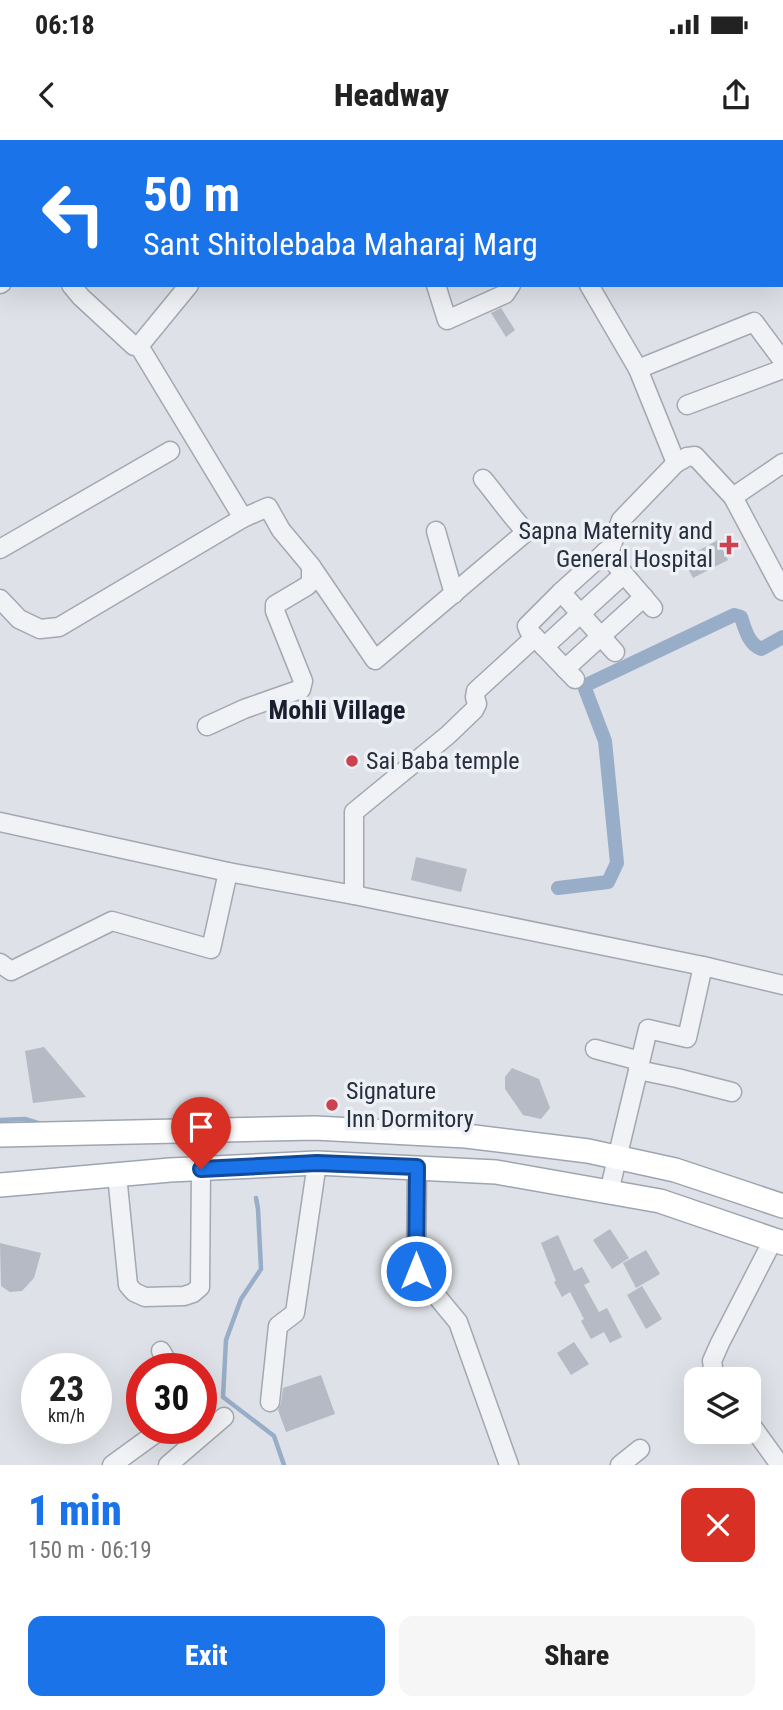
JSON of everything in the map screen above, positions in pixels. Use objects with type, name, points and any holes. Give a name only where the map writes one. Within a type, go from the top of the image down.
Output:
[{"type":"main road","points":[[0,1135],[315,1128],[466,1136],[588,1150],[674,1170],[783,1206]]},
{"type":"main road","points":[[265,1129],[269,1166]]},
{"type":"main road","points":[[0,1185],[317,1163],[496,1172],[660,1201],[778,1242]]},
{"type":"street","points":[[73,287],[117,332],[134,346],[139,346]]},
{"type":"street","points":[[139,346],[188,287]]},
{"type":"street","points":[[437,287],[447,320],[505,293],[509,287]]},
{"type":"street","points":[[590,287],[638,369],[676,463]]},
{"type":"street","points":[[638,369],[754,322],[783,361]]},
{"type":"street","points":[[139,346],[243,518]]},
{"type":"street","points":[[687,405],[783,369]]},
{"type":"street","points":[[0,549],[170,451]]},
{"type":"street","points":[[605,552],[649,602],[600,636],[570,674],[527,626],[561,592],[605,552],[611,547],[621,520],[676,463],[687,457],[695,456],[733,497],[783,591]]},
{"type":"street","points":[[733,497],[783,463]]},
{"type":"street","points":[[0,599],[19,619],[40,629],[59,627],[243,518],[268,507],[281,530],[311,566],[375,660],[526,532],[483,479]]},
{"type":"street","points":[[436,531],[454,594]]},
{"type":"street","points":[[206,726],[301,689],[303,681],[275,606],[311,582],[311,566]]},
{"type":"street","points":[[354,895],[354,812],[448,735],[474,710],[477,704],[474,697],[476,691],[539,642],[581,614],[624,574]]},
{"type":"street","points":[[561,592],[615,652]]},
{"type":"street","points":[[0,822],[228,872],[703,966],[783,985]]},
{"type":"street","points":[[0,963],[11,971],[111,921],[211,949],[228,872]]},
{"type":"street","points":[[609,1192],[648,1029],[687,1038],[703,966]]},
{"type":"street","points":[[595,1049],[677,1077],[732,1092]]},
{"type":"street","points":[[270,1402],[278,1326],[295,1313],[317,1163]]},
{"type":"street","points":[[417,1167],[416,1271],[458,1322],[509,1465]]},
{"type":"street","points":[[117,1175],[128,1285],[134,1292],[145,1297],[184,1296],[200,1287],[201,1169]]},
{"type":"street","points":[[713,1367],[712,1361],[720,1343],[778,1242]]},
{"type":"street","points":[[168,1465],[224,1417]]},
{"type":"street","points":[[761,1439],[780,1465]]},
{"type":"street","points":[[112,1465],[141,1444]]},
{"type":"street","points":[[620,1465],[640,1448]]},
{"type":"building","points":[[501,308],[515,330],[506,337],[491,313]]},
{"type":"building","points":[[718,540],[728,560],[693,578],[683,559]]},
{"type":"building","points":[[416,857],[467,869],[461,892],[411,880]]},
{"type":"building","points":[[44,1047],[86,1097],[33,1103],[25,1051]]},
{"type":"building","points":[[512,1068],[539,1079],[550,1108],[541,1119],[523,1115],[505,1089],[505,1077]]},
{"type":"building","points":[[610,1229],[629,1258],[612,1269],[593,1240]]},
{"type":"building","points":[[558,1235],[574,1271],[582,1267],[590,1282],[584,1285],[599,1312],[607,1308],[622,1337],[610,1343],[604,1332],[591,1339],[570,1292],[562,1297],[541,1243]]},
{"type":"building","points":[[0,1243],[41,1253],[34,1278],[22,1291],[10,1292],[1,1286]]},
{"type":"building","points":[[646,1250],[660,1274],[636,1288],[623,1263]]},
{"type":"building","points":[[642,1286],[662,1319],[646,1329],[627,1295]]},
{"type":"building","points":[[574,1342],[589,1364],[571,1375],[557,1353]]},
{"type":"building","points":[[321,1375],[335,1414],[286,1432],[278,1410],[283,1388]]},
{"type":"waterway","points":[[558,888],[608,882],[617,863],[605,741],[584,686],[734,615],[741,617],[750,639],[761,649],[783,637]]},
{"type":"waterway","points":[[0,1120],[25,1119],[41,1124]]},
{"type":"waterway","points":[[256,1198],[261,1269],[241,1299],[226,1340],[223,1397],[274,1436],[284,1465]]},
{"type":"place","name":"Sapna Maternity and General Hospital","points":[[729,545]]},
{"type":"place","name":"Sai Baba temple","points":[[352,761]]},
{"type":"place","name":"Signature Inn Dormitory","points":[[332,1105]]},
{"type":"district","name":"Mohli Village","points":[[337,710]]},
{"type":"route","points":[[201,1169],[317,1163],[417,1167],[416,1271]]}]
